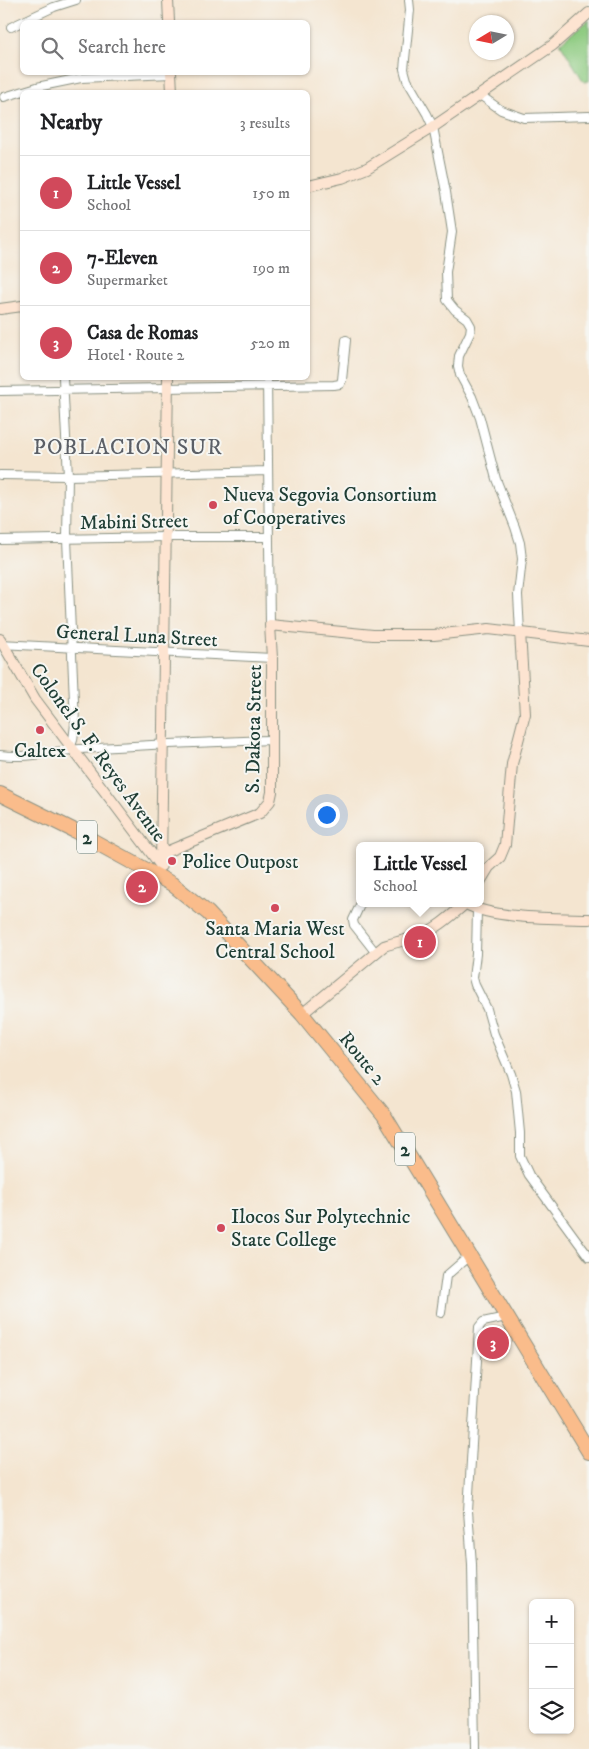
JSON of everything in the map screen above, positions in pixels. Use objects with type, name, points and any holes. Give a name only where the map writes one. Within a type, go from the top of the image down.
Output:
[{"type":"highway","name":"Route 2","points":[[0,794],[76,830],[172,884],[208,913],[302,1014],[384,1115],[589,1452]]},
{"type":"street","points":[[27,20],[54,7],[76,0]]},
{"type":"street","points":[[168,0],[169,20]]},
{"type":"street","points":[[409,0],[410,10],[404,69],[407,80],[433,127],[451,222],[446,294],[450,306],[467,320],[471,326],[470,333],[459,356],[458,366],[460,375],[472,397],[480,418],[496,479],[520,543],[522,559],[518,595],[523,633],[525,714],[512,764],[505,846],[500,857],[489,867],[484,875]]},
{"type":"street","points":[[310,186],[342,178],[366,168],[433,127],[553,45],[589,13]]},
{"type":"street","points":[[11,28],[20,24]]},
{"type":"street","points":[[27,90],[81,78],[135,75]]},
{"type":"street","points":[[171,75],[172,90]]},
{"type":"street","points":[[4,97],[20,92]]},
{"type":"street","points":[[480,95],[500,110],[524,118],[589,116]]},
{"type":"street","points":[[0,309],[20,306]]},
{"type":"street","points":[[0,391],[168,382],[266,382],[334,386],[340,384],[342,380],[346,340]]},
{"type":"street","points":[[63,380],[68,476],[67,538],[70,647],[75,724],[72,748]]},
{"type":"street","points":[[161,866],[168,382]]},
{"type":"street","points":[[266,382],[270,625],[373,635],[434,635],[489,629],[589,641]]},
{"type":"street","points":[[0,475],[68,476],[268,471]]},
{"type":"street","name":"Mabini Street","points":[[0,540],[269,537]]},
{"type":"street","name":"S. Dakota Street","points":[[161,854],[260,813],[270,801],[272,792],[272,658],[270,625]]},
{"type":"street","name":"General Luna Street","points":[[1,642],[164,654],[272,658]]},
{"type":"street","name":"Colonel S. F. Reyes Avenue","points":[[1,642],[35,699],[161,866],[172,884]]},
{"type":"street","points":[[0,755],[23,756],[72,748],[272,740]]},
{"type":"street","points":[[359,907],[353,920],[354,925],[376,953]]},
{"type":"street","points":[[302,1014],[384,946],[419,936],[435,928],[462,907]]},
{"type":"street","points":[[472,907],[477,910],[522,916],[589,919]]},
{"type":"street","points":[[477,910],[475,985],[487,1009],[494,1034],[516,1091],[521,1143],[520,1156],[539,1189],[589,1257]]},
{"type":"street","points":[[441,1313],[446,1276],[469,1256]]},
{"type":"street","points":[[475,1749],[472,1571],[468,1511],[478,1327],[483,1322],[506,1317]]},
{"type":"green space","points":[[589,20],[589,81],[584,82],[560,43]]},
{"type":"place","name":"Nueva Segovia Consortium of Cooperatives","points":[[213,505]]},
{"type":"place","name":"Caltex","points":[[40,730]]},
{"type":"place","name":"Police Outpost","points":[[172,861]]},
{"type":"place","name":"7-Eleven","points":[[142,887]]},
{"type":"place","name":"Santa Maria West Central School","points":[[275,908]]},
{"type":"place","name":"Little Vessel","points":[[420,942]]},
{"type":"place","name":"Ilocos Sur Polytechnic State College","points":[[221,1228]]},
{"type":"place","name":"Casa de Romas","points":[[493,1343]]},
{"type":"district","name":"POBLACION SUR","points":[[128,446]]}]
